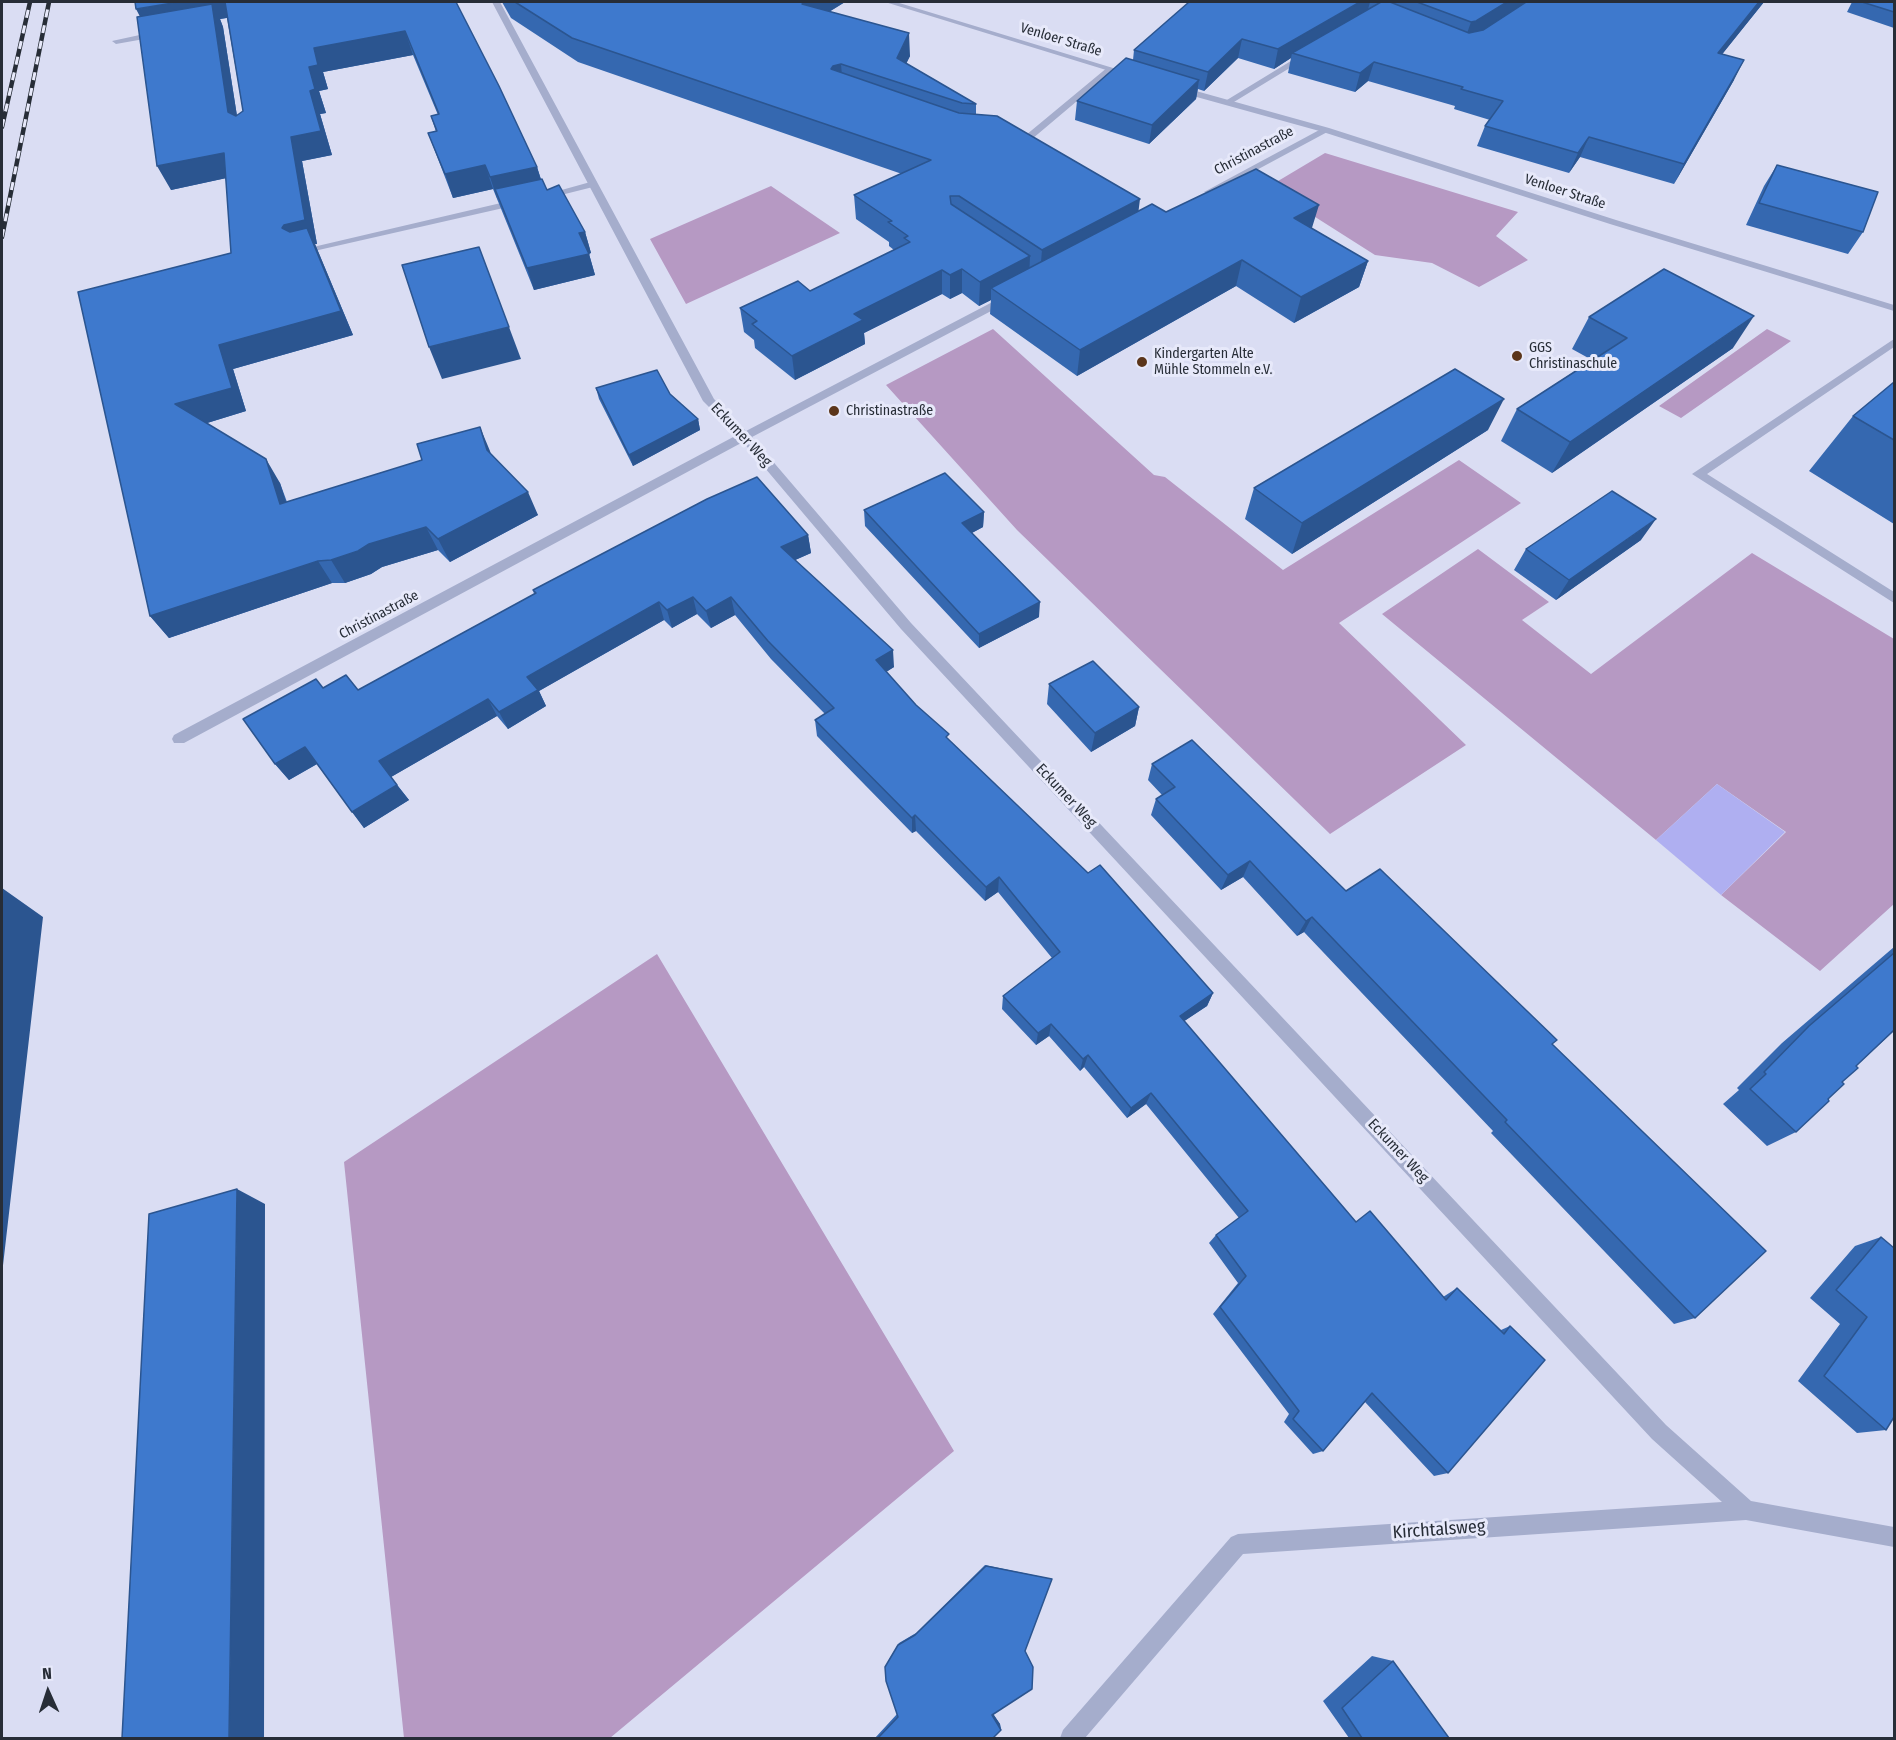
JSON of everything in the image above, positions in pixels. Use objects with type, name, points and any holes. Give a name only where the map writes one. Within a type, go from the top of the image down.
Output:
[{"type":"street","name":"Eckumer Weg","points":[[496,2],[709,401],[745,436],[906,626],[1659,1432],[1746,1510]]},
{"type":"street","name":"Venloer Straße","points":[[889,2],[1142,78]]},
{"type":"street","points":[[116,41],[172,31]]},
{"type":"street","points":[[1226,103],[1317,49]]},
{"type":"street","points":[[1029,137],[1110,69]]},
{"type":"street","name":"Venloer Straße","points":[[1173,87],[1326,130],[1894,308]]},
{"type":"street","name":"Christinastraße","points":[[1203,196],[1326,130]]},
{"type":"street","points":[[1018,136],[1029,137],[1039,143]]},
{"type":"street","points":[[538,197],[594,184]]},
{"type":"street","points":[[301,251],[526,200]]},
{"type":"street","name":"Christinastraße","points":[[179,740],[745,436],[1021,291]]},
{"type":"street","points":[[1894,342],[1698,474],[1894,598]]},
{"type":"street","name":"Kirchtalsweg","points":[[1071,1738],[1238,1544],[1746,1510],[1894,1537]]},
{"type":"shaded area","points":[[1325,153],[1518,212],[1496,236],[1528,260],[1479,287],[1432,263],[1375,255],[1268,187]]},
{"type":"shaded area","points":[[771,186],[840,233],[686,304],[650,239]]},
{"type":"shaded area","points":[[993,329],[1154,475],[1165,477],[1283,570],[1459,460],[1521,503],[1339,623],[1466,745],[1330,834],[1017,530],[886,385]]},
{"type":"shaded area","points":[[1767,329],[1791,341],[1681,418],[1659,406]]},
{"type":"shaded area","points":[[1478,549],[1549,602],[1522,620],[1591,674],[1752,553],[1894,639],[1894,904],[1820,971],[1721,895],[1786,832],[1717,784],[1656,840],[1382,614]]},
{"type":"shaded area","points":[[657,954],[954,1451],[610,1738],[404,1738],[344,1162]]},
{"type":"sand","points":[[1717,784],[1785,832],[1721,895],[1656,840]]},
{"type":"building","points":[[135,2],[179,2],[136,9]]},
{"type":"building","points":[[225,2],[456,2],[537,167],[490,177],[485,165],[445,174],[428,133],[437,131],[431,116],[439,114],[405,31],[314,48],[318,65],[309,67],[315,89],[310,91],[321,131],[291,137],[305,220],[284,225],[282,228],[290,232],[307,228],[341,311],[219,345],[232,388],[175,404],[266,459],[280,504],[422,460],[417,444],[480,427],[487,450],[528,492],[438,539],[426,527],[369,544],[358,551],[331,560],[318,561],[150,616],[78,292],[231,253],[224,153],[157,166],[137,17],[212,4],[228,112],[236,116],[243,111]]},
{"type":"building","points":[[515,2],[806,2],[802,4],[909,33],[897,58],[976,104],[962,103],[841,64],[831,69],[959,113],[997,116],[1140,199],[1042,250],[959,196],[950,196],[951,204],[1030,256],[980,282],[962,269],[950,275],[942,270],[854,314],[863,320],[792,356],[752,324],[757,321],[740,308],[798,281],[810,291],[910,242],[904,238],[908,236],[888,222],[892,221],[854,195],[931,160],[572,38]]},
{"type":"building","points":[[1189,2],[1360,2],[1278,49],[1242,39],[1208,72],[1134,50]]},
{"type":"building","points":[[1381,2],[1390,2],[1469,33],[1483,30],[1526,2],[1759,2],[1718,53],[1744,60],[1684,164],[1589,137],[1578,153],[1485,126],[1503,101],[1461,89],[1463,87],[1374,62],[1360,73],[1292,53]]},
{"type":"building","points":[[1417,2],[1507,2],[1471,22]]},
{"type":"building","points":[[1862,2],[1894,2],[1894,12]]},
{"type":"building","points":[[1126,58],[1199,80],[1152,125],[1077,101]]},
{"type":"building","points":[[1777,165],[1878,192],[1863,232],[1759,203]]},
{"type":"building","points":[[1256,169],[1319,205],[1294,218],[1368,261],[1301,297],[1242,260],[1080,350],[991,288],[1152,204],[1166,212]]},
{"type":"building","points":[[542,179],[547,190],[559,185],[585,232],[579,233],[589,254],[527,268],[495,189]]},
{"type":"building","points":[[479,247],[509,327],[429,347],[402,265]]},
{"type":"building","points":[[1664,269],[1754,316],[1570,442],[1517,409],[1627,338],[1589,317]]},
{"type":"building","points":[[1455,369],[1504,399],[1302,523],[1254,488]]},
{"type":"building","points":[[657,370],[670,394],[698,419],[629,455],[596,388]]},
{"type":"building","points":[[1894,382],[1894,440],[1853,416]]},
{"type":"building","points":[[945,473],[984,512],[962,523],[1040,602],[979,634],[864,510]]},
{"type":"building","points":[[757,477],[808,535],[781,547],[893,650],[876,660],[916,705],[949,734],[946,737],[1088,873],[1100,865],[1213,993],[1180,1016],[1356,1222],[1370,1211],[1446,1300],[1457,1288],[1504,1334],[1510,1326],[1545,1360],[1448,1473],[1372,1393],[1323,1451],[1293,1419],[1299,1411],[1220,1307],[1246,1276],[1216,1235],[1248,1211],[1151,1093],[1131,1108],[1088,1055],[1083,1059],[1051,1024],[1038,1033],[1003,996],[1060,952],[999,877],[986,887],[915,815],[912,818],[815,720],[834,708],[768,641],[731,597],[706,611],[693,597],[667,610],[659,602],[527,677],[538,690],[499,712],[488,699],[379,761],[397,785],[352,812],[305,747],[275,764],[243,719],[316,679],[323,688],[346,675],[358,690],[536,593],[533,590],[707,499]]},
{"type":"building","points":[[1612,491],[1656,519],[1569,580],[1526,549]]},
{"type":"building","points":[[1093,661],[1139,707],[1095,733],[1049,684]]},
{"type":"building","points":[[1192,740],[1346,891],[1380,869],[1557,1040],[1552,1044],[1766,1251],[1695,1318],[1505,1122],[1507,1120],[1312,917],[1306,921],[1250,861],[1228,875],[1156,799],[1175,787],[1152,764]]},
{"type":"building","points":[[1894,953],[1894,1030],[1856,1066],[1858,1068],[1842,1082],[1844,1084],[1828,1099],[1829,1101],[1796,1132],[1750,1089],[1809,1026]]},
{"type":"building","points":[[237,1189],[229,1738],[122,1738],[149,1214]]},
{"type":"building","points":[[1881,1237],[1894,1248],[1894,1417],[1886,1430],[1824,1376],[1867,1317],[1836,1290]]},
{"type":"building","points":[[986,1566],[1052,1579],[1025,1651],[1033,1667],[1032,1689],[992,1715],[1001,1730],[993,1738],[878,1738],[898,1717],[886,1681],[885,1667],[898,1645],[915,1635]]},
{"type":"building","points":[[1393,1661],[1449,1738],[1362,1738],[1342,1708]]},
{"type":"railway","points":[[2,127],[30,2]]},
{"type":"railway","points":[[2,237],[49,2]]},
{"type":"place","name":"GGS Christinaschule","points":[[1517,356]]},
{"type":"place","name":"Kindergarten Alte Mühle Stommeln e.V.","points":[[1142,362]]},
{"type":"place","name":"Christinastraße","points":[[834,411]]}]
